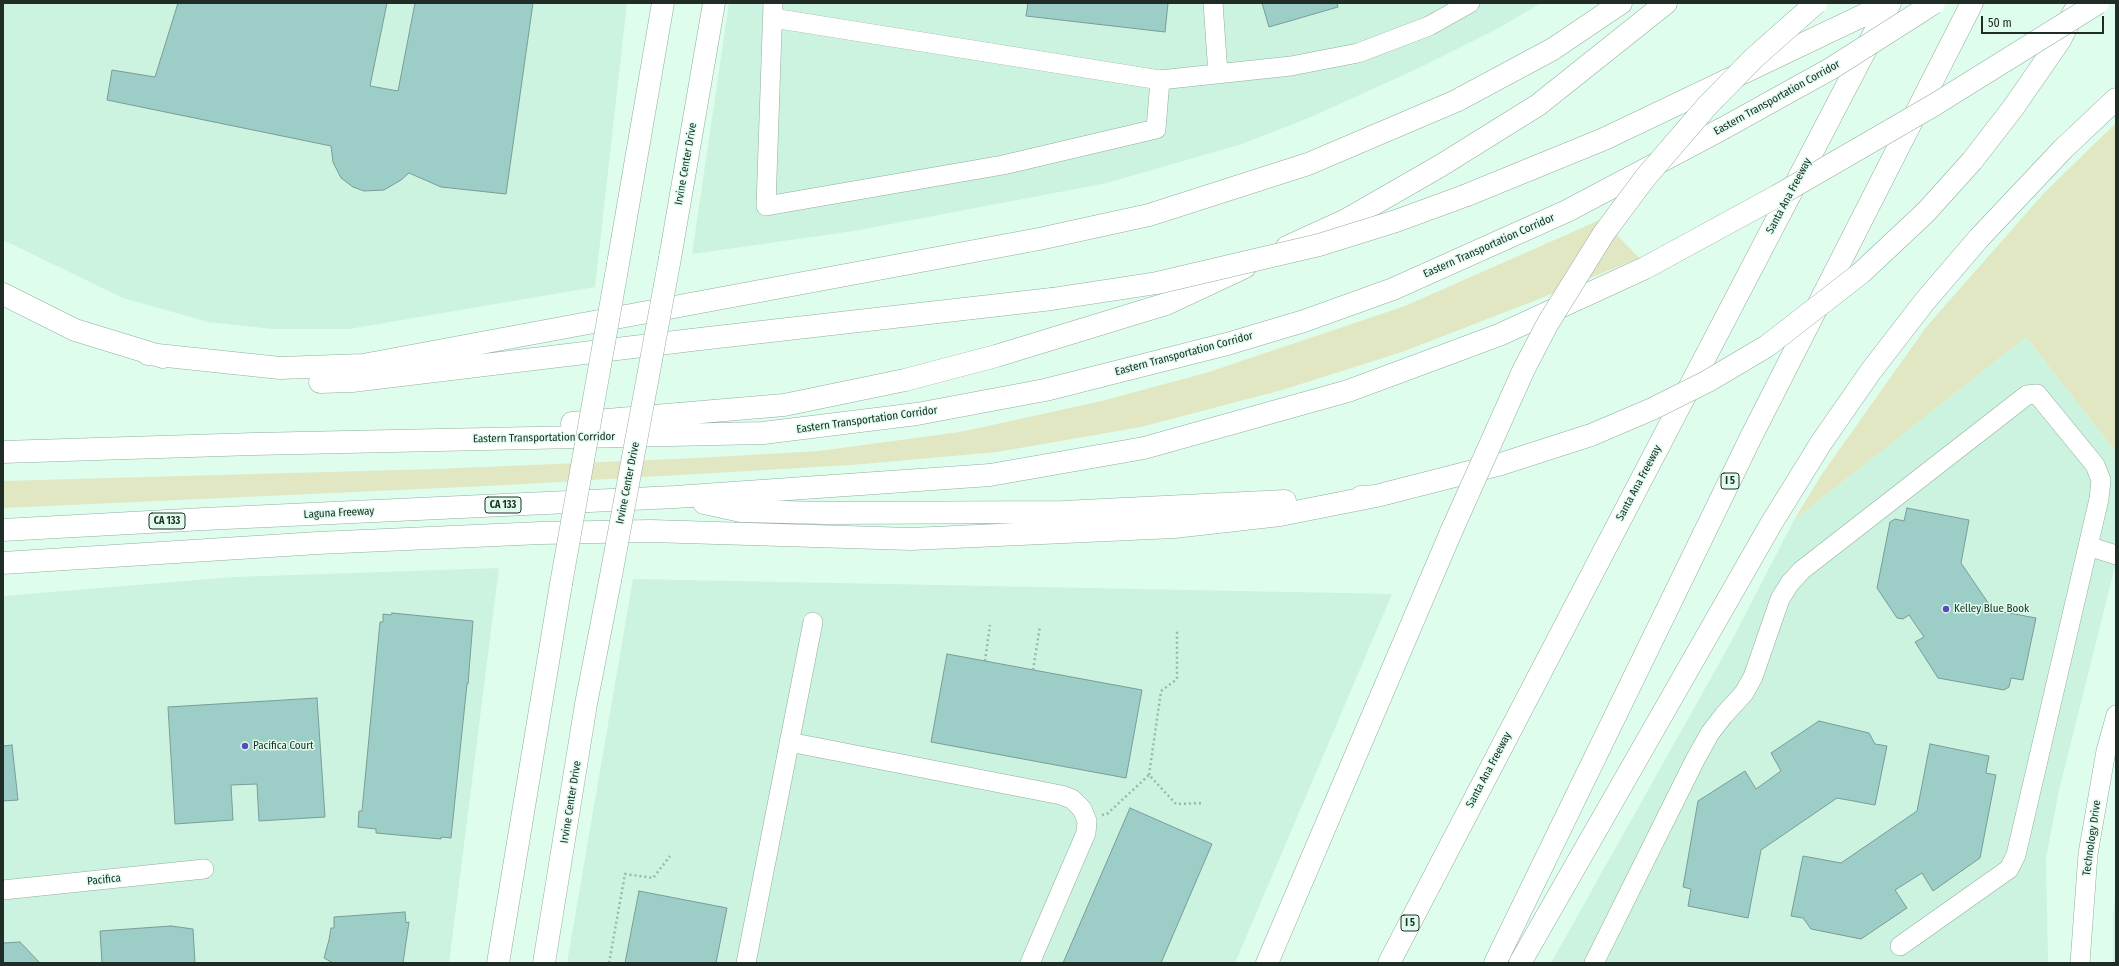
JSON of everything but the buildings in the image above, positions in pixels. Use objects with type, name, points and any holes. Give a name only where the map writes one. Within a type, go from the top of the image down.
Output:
[{"type":"main road","points":[[498,963],[561,584],[663,3]]},
{"type":"main road","name":"Irvine Center Drive","points":[[544,963],[586,704],[670,258],[714,3]]},
{"type":"main road","points":[[148,354],[280,368],[363,365],[1039,239],[1148,215],[1308,164],[1456,101],[1553,49],[1621,3]]},
{"type":"main road","points":[[3,452],[360,441],[784,405],[905,380],[996,356],[1166,304],[1346,220],[1440,166],[1538,105],[1666,3]]},
{"type":"main road","points":[[1267,963],[1441,554],[1524,369],[1548,323],[1604,233],[1645,178],[1707,106],[1754,58],[1816,3]]},
{"type":"main road","points":[[3,294],[75,330],[148,354],[255,380],[278,383],[352,381],[1052,299],[1157,283],[1319,244],[1382,225],[1467,195],[1604,139],[1714,88],[1889,3]]},
{"type":"main road","name":"Santa Ana Freeway","points":[[1389,963],[1889,3]]},
{"type":"main road","name":"Eastern Transportation Corridor","points":[[360,441],[762,433],[916,414],[1045,390],[1227,344],[1304,321],[1393,289],[1567,211],[1722,129],[1832,68],[1934,3]]},
{"type":"main road","name":"I 5","points":[[1495,963],[1751,437],[1972,3]]},
{"type":"main road","points":[[3,563],[318,543],[541,533],[651,531],[911,539],[1166,527],[1280,515],[1376,496],[1500,464],[1591,435],[1652,409],[1708,381],[1767,346],[1861,274],[1926,212],[1972,161],[2013,108],[2060,40],[2079,3]]},
{"type":"main road","points":[[675,497],[990,475],[1144,448],[1348,391],[1499,335],[1644,268],[1777,196],[1920,112],[2098,3]]},
{"type":"main road","points":[[1520,963],[1771,524],[1821,443],[1867,377],[1925,301],[1979,238],[2063,149],[2116,99]]},
{"type":"main road","points":[[675,497],[741,511],[832,513],[1063,512],[1376,496]]},
{"type":"main road","name":"Laguna Freeway","points":[[3,530],[675,497]]},
{"type":"street","points":[[1213,3],[1218,74]]},
{"type":"street","points":[[1160,80],[1156,129],[1003,165],[766,206],[773,11],[1160,80],[1291,66],[1358,53],[1429,26],[1470,3]]},
{"type":"street","points":[[1594,963],[1695,760],[1710,733],[1744,693],[1753,677],[1780,599],[1790,583],[1802,570],[2027,395],[2036,394],[2095,465],[2101,480],[2099,499],[2016,855],[2009,869],[1900,946]]},
{"type":"street","points":[[2088,546],[2116,555]]},
{"type":"street","points":[[746,963],[813,622]]},
{"type":"street","name":"Technology Drive","points":[[2080,963],[2088,854],[2106,751],[2116,715]]},
{"type":"street","points":[[789,742],[1061,795],[1072,799],[1082,809],[1087,821],[1086,833],[1030,963]]},
{"type":"street","name":"Pacifica","points":[[3,890],[204,869]]},
{"type":"path","points":[[985,661],[990,625]]},
{"type":"path","points":[[1034,670],[1040,626]]},
{"type":"path","points":[[1087,821],[1107,814],[1149,775],[1161,691],[1177,679],[1177,629]]},
{"type":"path","points":[[1149,775],[1176,804],[1203,803]]},
{"type":"path","points":[[608,963],[625,874],[653,878],[670,856]]},
{"type":"shaded area","points":[[3,3],[627,3],[595,287],[349,329],[272,329],[208,322],[123,298],[3,240]]},
{"type":"shaded area","points":[[729,3],[1541,3],[1499,28],[1421,67],[1311,117],[1242,144],[1107,183],[854,231],[692,254]]},
{"type":"shaded area","points":[[2116,123],[2116,452],[2026,337],[1794,520],[1822,474],[1927,326],[2045,192]]},
{"type":"shaded area","points":[[1602,219],[1639,258],[1534,301],[1402,352],[1282,390],[1141,427],[997,452],[851,465],[507,485],[3,508],[3,481],[436,469],[698,458],[819,451],[960,432],[1102,401],[1209,372],[1405,306]]},
{"type":"shaded area","points":[[2026,337],[2116,452],[2116,562],[2059,790],[2046,858],[2048,963],[1551,963],[1730,644],[1794,520]]},
{"type":"shaded area","points":[[499,568],[449,963],[3,963],[3,596],[235,577]]},
{"type":"shaded area","points":[[633,579],[1392,594],[1235,963],[567,963]]},
{"type":"shaded area","points":[[2116,882],[2116,963],[2113,963],[2113,919]]},
{"type":"place","name":"Kelley Blue Book","points":[[1946,609]]},
{"type":"place","name":"Pacifica Court","points":[[245,746]]}]
